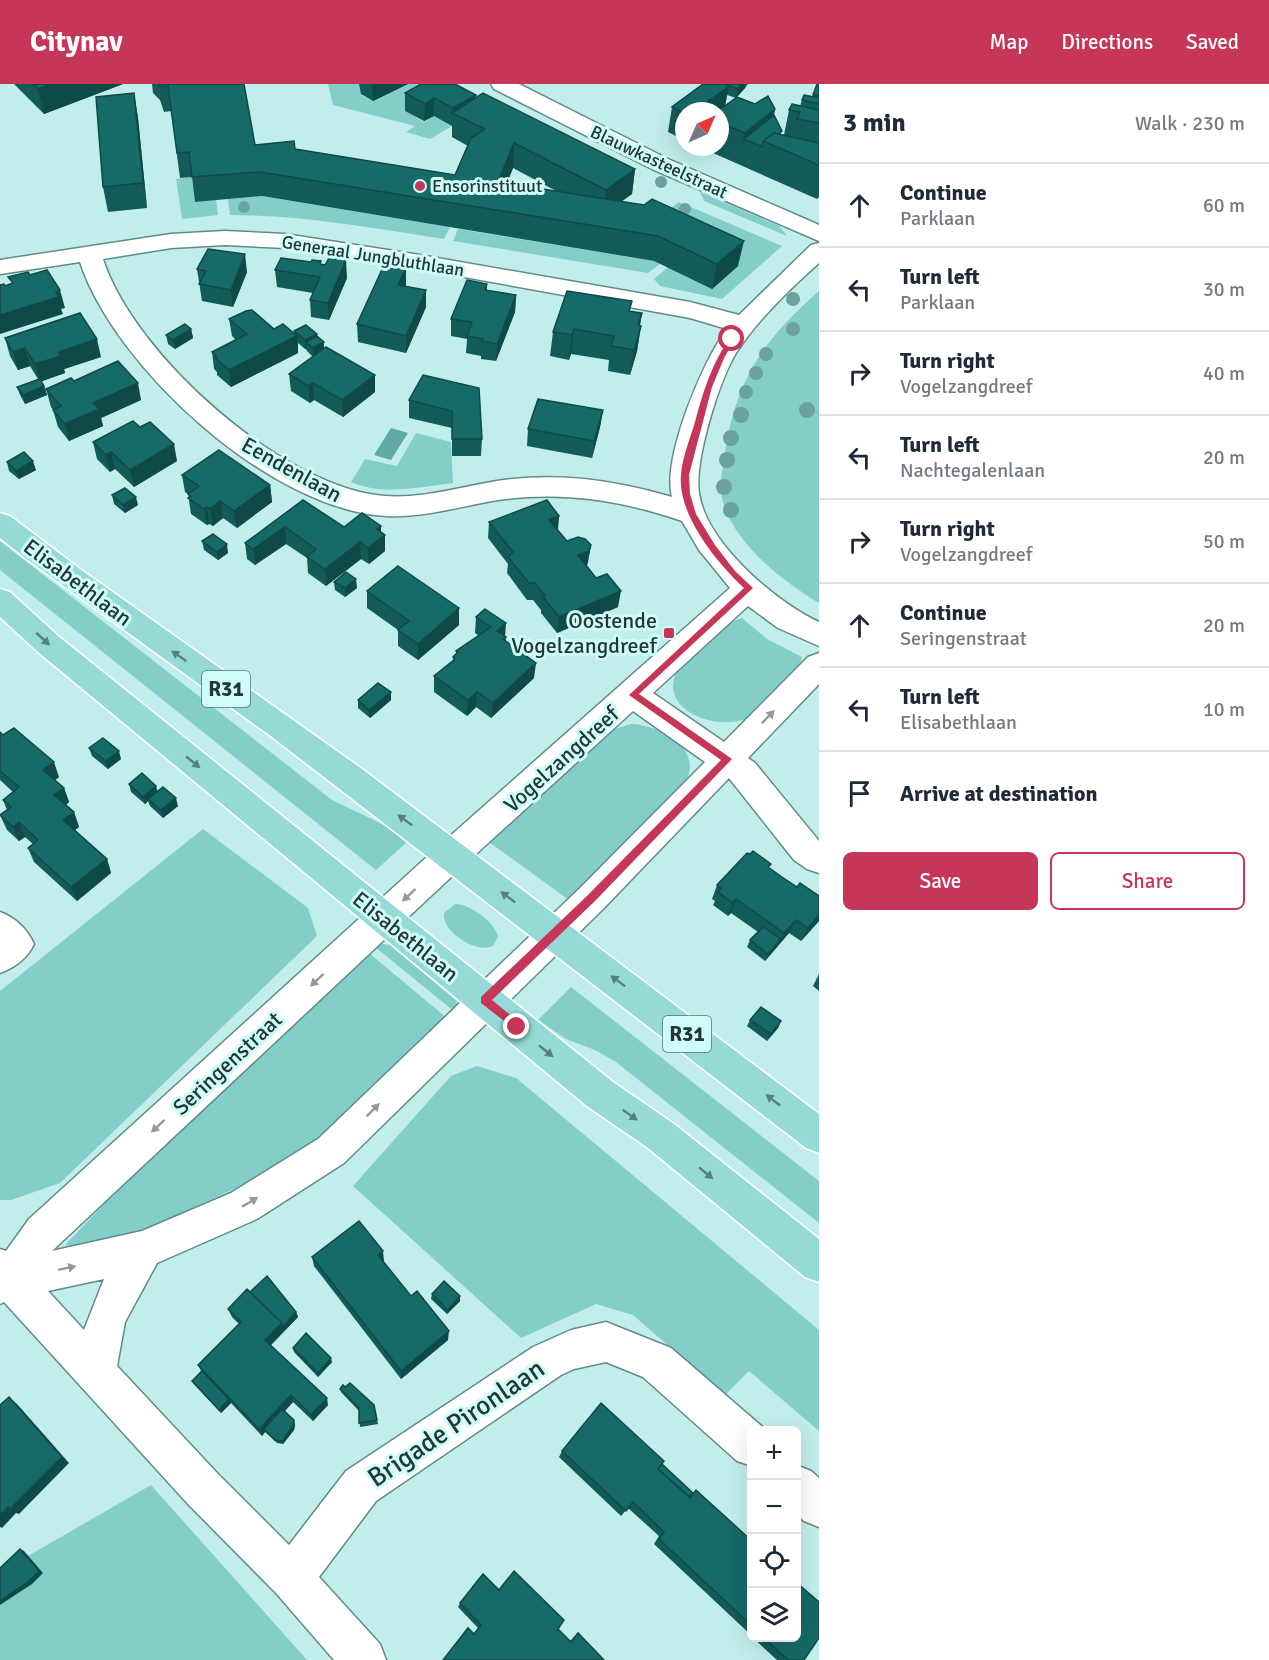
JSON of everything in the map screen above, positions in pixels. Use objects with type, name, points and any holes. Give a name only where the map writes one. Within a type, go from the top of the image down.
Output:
[{"type":"main road","name":"Elisabethlaan","points":[[0,522],[109,607],[279,726],[452,855],[819,1136]]},
{"type":"main road","name":"Elisabethlaan","points":[[0,600],[48,644],[600,1094],[661,1136],[819,1263]]},
{"type":"street","name":"Blauwkasteelstraat","points":[[502,84],[660,164],[819,234]]},
{"type":"street","name":"Generaal Jungbluthlaan","points":[[0,267],[171,241],[225,238],[285,241],[690,309],[721,317],[743,326]]},
{"type":"street","points":[[819,250],[743,326],[721,356],[708,387],[685,475],[686,494],[692,514],[712,548],[732,573],[778,614],[819,635]]},
{"type":"street","name":"Eendenlaan","points":[[89,252],[92,266],[131,335],[159,370],[230,434],[270,461],[326,492],[355,503],[385,506],[420,504],[545,485],[578,485],[638,496],[692,514]]},
{"type":"street","name":"Vogelzangdreef","points":[[452,855],[633,695],[749,588]]},
{"type":"street","points":[[3,1277],[67,1268],[143,1250],[244,1206],[331,1151],[554,932],[592,898],[819,665]]},
{"type":"street","points":[[633,695],[744,772],[806,850],[819,859]]},
{"type":"street","name":"Seringenstraat","points":[[3,1277],[43,1232],[452,855]]},
{"type":"street","points":[[0,927],[17,944],[0,958]]},
{"type":"street","points":[[96,1372],[105,1322],[116,1295],[143,1250]]},
{"type":"street","points":[[3,1277],[96,1372],[203,1490],[291,1578],[364,1660]]},
{"type":"street","name":"Brigade Pironlaan","points":[[291,1578],[361,1486],[547,1361],[572,1350],[606,1342],[657,1362],[747,1442]]},
{"type":"street","points":[[801,1490],[819,1506]]},
{"type":"shaded area","points":[[328,84],[372,84],[361,95],[373,101],[408,84],[448,84],[404,110],[424,122],[434,116],[452,126],[430,139],[406,132],[415,126],[333,105]]},
{"type":"shaded area","points":[[192,177],[195,202],[216,200],[218,215],[182,219],[176,179]]},
{"type":"shaded area","points":[[700,192],[779,226],[787,236],[704,201]]},
{"type":"shaded area","points":[[262,196],[450,227],[444,239],[311,220],[230,215],[228,199]]},
{"type":"shaded area","points":[[679,202],[782,246],[722,299],[660,286],[654,279],[668,267],[649,224]]},
{"type":"shaded area","points":[[458,229],[654,261],[660,264],[648,273],[453,241]]},
{"type":"shaded area","points":[[819,291],[819,603],[775,572],[747,545],[727,514],[721,486],[730,426],[746,381],[768,344]]},
{"type":"shaded area","points":[[391,428],[408,433],[391,460],[374,455]]},
{"type":"shaded area","points":[[416,433],[451,442],[453,483],[389,490],[351,482],[365,459],[397,466]]},
{"type":"shaded area","points":[[0,541],[332,800],[382,824],[408,841],[376,870],[0,570]]},
{"type":"shaded area","points":[[742,618],[767,639],[802,657],[799,667],[768,702],[747,718],[735,722],[722,722],[695,715],[684,708],[676,698],[673,686],[676,673],[685,661],[718,632]]},
{"type":"shaded area","points":[[631,724],[654,729],[676,740],[689,758],[690,770],[686,782],[569,900],[489,842],[611,730]]},
{"type":"shaded area","points":[[203,829],[308,908],[317,936],[60,1183],[11,1200],[0,1200],[0,991]]},
{"type":"shaded area","points":[[455,904],[474,910],[487,920],[498,937],[493,946],[486,948],[469,944],[448,927],[444,913]]},
{"type":"shaded area","points":[[382,944],[390,945],[456,1000],[458,1006],[455,1012],[375,947]]},
{"type":"shaded area","points":[[369,953],[448,1019],[303,1153],[245,1184],[140,1232],[79,1247],[65,1245],[108,1200]]},
{"type":"shaded area","points":[[571,987],[819,1181],[819,1223],[616,1062],[595,1050],[566,1039],[538,1020]]},
{"type":"shaded area","points":[[477,1066],[516,1078],[819,1330],[819,1431],[749,1371],[725,1395],[633,1315],[596,1304],[521,1338],[353,1186],[451,1076]]},
{"type":"shaded area","points":[[151,1485],[307,1660],[0,1660],[0,1572]]},
{"type":"building","points":[[33,84],[51,84],[38,89]]},
{"type":"building","points":[[159,84],[244,84],[255,145],[294,141],[295,149],[455,175],[471,138],[485,129],[452,113],[483,93],[635,169],[606,190],[514,143],[498,182],[644,205],[652,199],[744,241],[717,264],[658,236],[260,172],[192,177],[189,152],[177,153],[168,86],[160,87]]},
{"type":"building","points":[[421,84],[455,84],[476,95],[453,108],[434,98],[425,104],[405,93]]},
{"type":"building","points":[[703,84],[729,86],[707,102],[679,102]]},
{"type":"building","points":[[725,84],[742,84],[738,89]]},
{"type":"building","points":[[819,84],[819,96],[813,95]]},
{"type":"building","points":[[134,93],[143,183],[103,187],[96,97]]},
{"type":"building","points":[[804,95],[819,98],[819,104],[802,100]]},
{"type":"building","points":[[768,96],[775,109],[745,133],[729,127],[729,103],[737,97],[755,104]]},
{"type":"building","points":[[792,104],[819,110],[819,123],[797,119],[800,112],[789,110]]},
{"type":"building","points":[[774,115],[782,131],[778,134],[774,133],[763,141],[762,147],[744,139]]},
{"type":"building","points":[[774,133],[819,143],[819,165],[763,141]]},
{"type":"building","points":[[208,249],[245,254],[231,290],[199,284],[206,271],[197,269]]},
{"type":"building","points":[[281,258],[321,261],[320,264],[325,265],[329,258],[346,260],[328,303],[310,300],[320,277],[275,270]]},
{"type":"building","points":[[384,265],[406,269],[398,285],[426,290],[406,336],[357,324]]},
{"type":"building","points":[[47,270],[60,290],[56,292],[59,297],[0,315],[0,285],[13,283],[8,277],[28,272],[30,275]]},
{"type":"building","points":[[467,280],[487,284],[485,290],[516,295],[497,344],[467,336],[472,322],[451,319]]},
{"type":"building","points":[[567,291],[632,301],[629,311],[642,313],[634,350],[611,346],[614,336],[574,329],[572,335],[553,332]]},
{"type":"building","points":[[252,310],[274,329],[283,324],[297,336],[229,370],[215,358],[217,357],[212,352],[247,334],[229,319]]},
{"type":"building","points":[[80,313],[97,339],[59,352],[61,356],[35,364],[25,348],[13,352],[5,338]]},
{"type":"building","points":[[185,324],[191,329],[173,340],[166,335]]},
{"type":"building","points":[[306,325],[317,334],[305,340],[294,331]]},
{"type":"building","points":[[317,336],[324,342],[313,348],[306,342]]},
{"type":"building","points":[[326,347],[375,375],[342,400],[313,383],[308,386],[289,374]]},
{"type":"building","points":[[118,361],[138,383],[93,403],[99,409],[65,424],[53,410],[61,406],[46,389],[71,378],[74,381]]},
{"type":"building","points":[[423,375],[479,388],[482,439],[452,439],[452,411],[409,400]]},
{"type":"building","points":[[40,379],[44,386],[23,395],[17,387]]},
{"type":"building","points":[[538,399],[603,410],[594,441],[528,429]]},
{"type":"building","points":[[133,421],[140,427],[150,422],[174,444],[130,470],[111,452],[106,455],[93,442]]},
{"type":"building","points":[[219,450],[270,485],[234,511],[220,501],[210,509],[207,507],[204,509],[188,498],[191,496],[188,494],[199,486],[182,475]]},
{"type":"building","points":[[24,452],[33,461],[16,471],[7,462]]},
{"type":"building","points":[[125,488],[136,497],[123,505],[112,495]]},
{"type":"building","points":[[303,500],[344,527],[362,513],[381,526],[377,529],[385,535],[368,548],[360,542],[325,569],[307,557],[316,549],[285,527],[253,549],[245,543]]},
{"type":"building","points":[[547,500],[559,516],[549,520],[567,541],[578,537],[585,539],[591,545],[589,551],[578,555],[596,578],[607,574],[621,591],[559,617],[535,583],[529,583],[508,557],[513,552],[489,522]]},
{"type":"building","points":[[213,534],[227,544],[217,552],[202,541]]},
{"type":"building","points":[[398,566],[459,608],[418,644],[398,630],[409,621],[367,591]]},
{"type":"building","points":[[346,572],[356,579],[345,588],[334,582]]},
{"type":"building","points":[[485,609],[506,623],[497,631],[506,637],[503,639],[536,663],[493,703],[477,692],[468,700],[434,676],[455,659],[453,657],[458,652],[456,651],[491,627],[476,617]]},
{"type":"building","points":[[378,683],[391,692],[369,710],[358,700]]},
{"type":"building","points":[[14,728],[54,762],[43,770],[64,788],[54,795],[74,812],[63,820],[107,859],[71,887],[28,848],[38,840],[19,822],[13,827],[0,815],[11,807],[3,800],[19,787],[0,771],[0,732],[3,735]]},
{"type":"building","points":[[103,738],[119,751],[106,761],[89,748]]},
{"type":"building","points":[[142,773],[156,786],[143,797],[129,784]]},
{"type":"building","points":[[163,787],[176,798],[161,810],[148,799]]},
{"type":"building","points":[[753,851],[771,864],[768,867],[782,877],[797,887],[800,883],[819,896],[819,915],[808,928],[796,920],[784,933],[736,899],[733,903],[718,892],[721,888],[717,885],[747,853],[750,854]]},
{"type":"building","points":[[763,927],[781,939],[768,954],[750,940]]},
{"type":"building","points":[[761,1007],[781,1021],[771,1034],[750,1020]]},
{"type":"building","points":[[359,1221],[383,1251],[378,1255],[411,1296],[417,1291],[449,1331],[401,1371],[312,1257]]},
{"type":"building","points":[[267,1276],[296,1312],[283,1327],[282,1323],[250,1292]]},
{"type":"building","points":[[444,1281],[460,1296],[448,1310],[432,1294]]},
{"type":"building","points":[[247,1289],[282,1323],[265,1340],[327,1398],[311,1415],[291,1395],[259,1429],[198,1365],[241,1322],[228,1309]]},
{"type":"building","points":[[306,1333],[331,1358],[318,1373],[293,1348]]},
{"type":"building","points":[[202,1371],[229,1399],[219,1410],[192,1381]]},
{"type":"building","points":[[350,1383],[374,1405],[377,1420],[359,1423],[359,1408],[340,1389],[343,1385],[345,1387]]},
{"type":"building","points":[[9,1397],[62,1457],[10,1509],[8,1507],[0,1516],[0,1405]]},
{"type":"building","points":[[601,1403],[664,1461],[658,1469],[690,1498],[696,1490],[747,1536],[747,1621],[659,1539],[664,1532],[633,1502],[626,1511],[562,1451]]},
{"type":"building","points":[[282,1409],[294,1420],[293,1426],[282,1441],[275,1440],[264,1429]]},
{"type":"building","points":[[662,1464],[693,1493],[690,1497],[658,1469]]},
{"type":"building","points":[[20,1549],[39,1571],[28,1582],[0,1601],[0,1568]]},
{"type":"building","points":[[514,1571],[564,1620],[558,1629],[571,1642],[578,1633],[604,1660],[443,1660],[468,1628],[474,1634],[481,1625],[460,1603],[483,1574],[499,1590]]},
{"type":"building","points":[[801,1586],[819,1602],[819,1638],[804,1660],[788,1660],[768,1642],[801,1642]]},
{"type":"place","name":"Ensorinstituut","points":[[420,186]]},
{"type":"place","name":"Oostende Vogelzangdreef","points":[[669,633]]},
{"type":"route","points":[[517,1027],[485,1000],[592,898],[728,759],[633,695],[749,588],[732,573],[712,548],[692,514],[686,494],[685,475],[708,387],[721,356],[732,339]]}]
